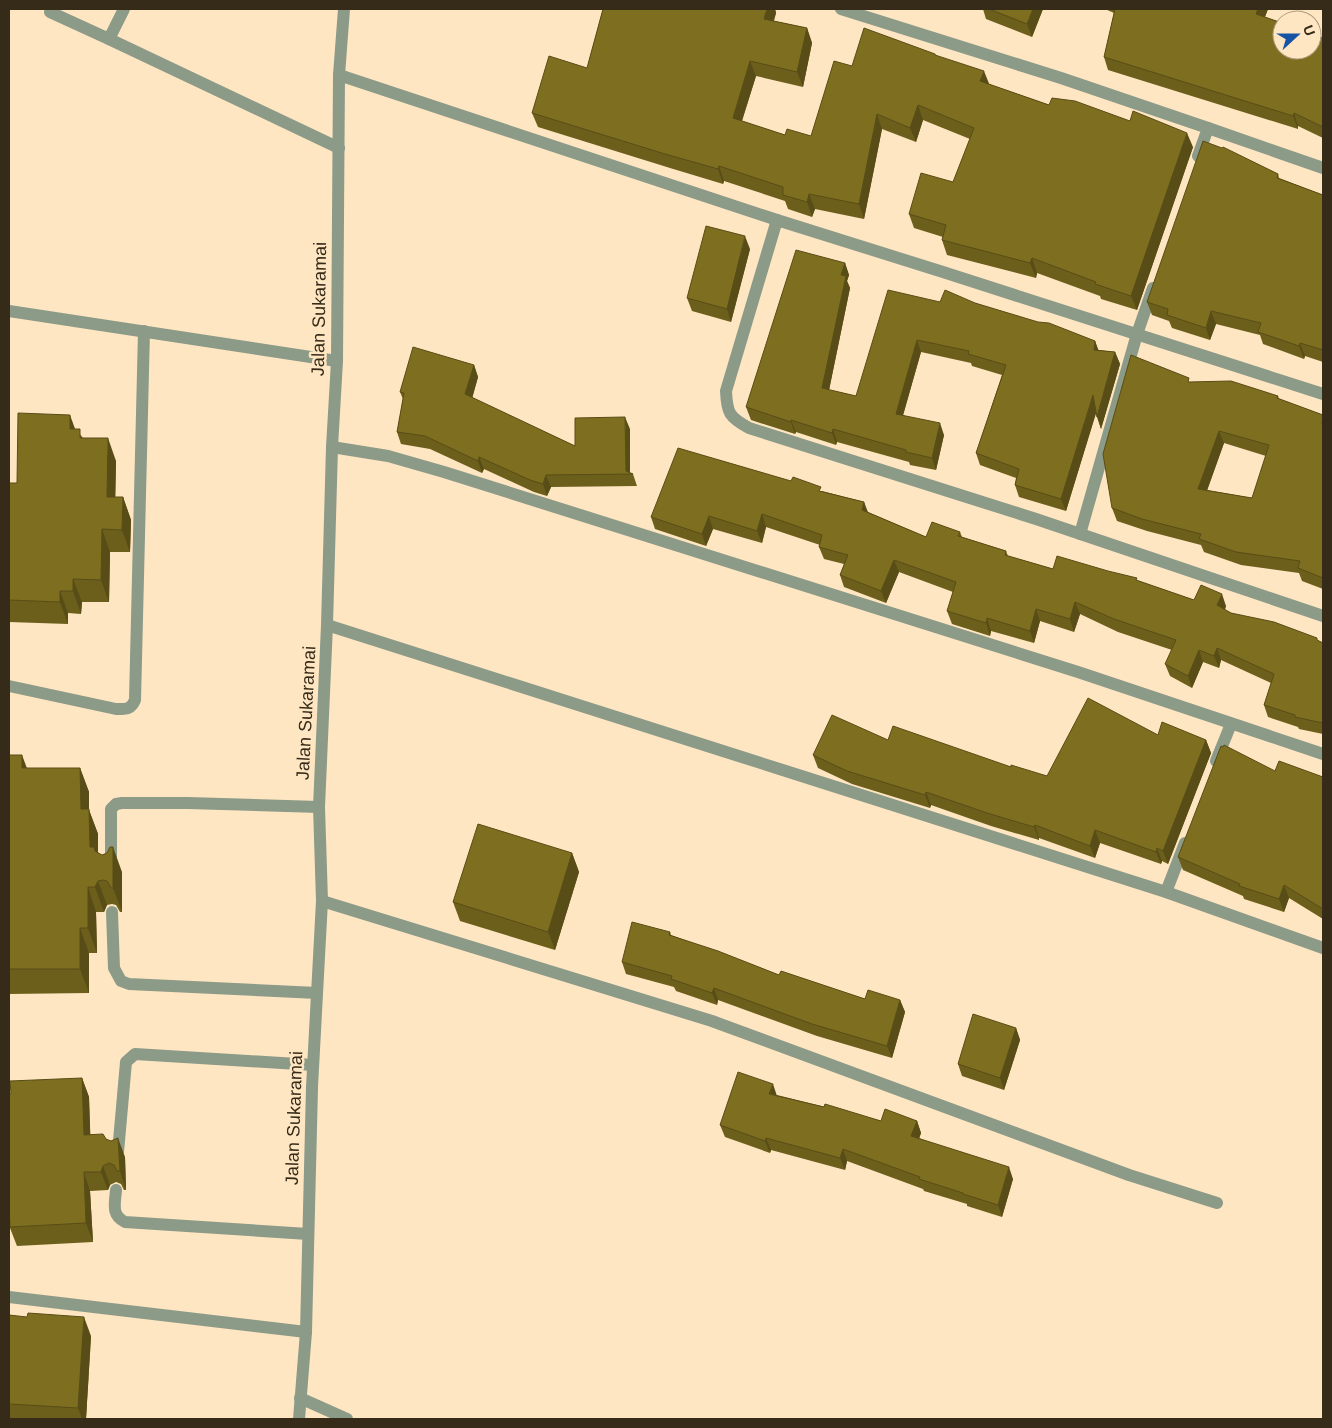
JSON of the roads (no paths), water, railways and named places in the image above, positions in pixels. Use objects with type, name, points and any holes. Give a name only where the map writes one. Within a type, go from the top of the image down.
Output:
[{"type":"street","points":[[109,39],[124,9]]},
{"type":"street","name":"Jalan Sukaramai","points":[[299,1419],[306,1332],[313,1065],[322,901],[319,807],[337,361],[339,75],[344,9]]},
{"type":"street","points":[[841,9],[1061,78],[1323,168]]},
{"type":"street","points":[[50,12],[338,148]]},
{"type":"street","points":[[339,75],[777,220],[1323,394]]},
{"type":"street","points":[[1195,166],[1208,128]]},
{"type":"street","points":[[777,220],[726,391],[727,409],[734,420],[748,428],[1080,534],[1323,616]]},
{"type":"street","points":[[1080,534],[1137,334],[1156,278]]},
{"type":"street","points":[[9,311],[337,361]]},
{"type":"street","points":[[9,686],[116,709],[127,709],[132,706],[135,700],[144,331]]},
{"type":"street","points":[[332,448],[388,456],[444,472],[1160,698],[1231,724],[1323,754]]},
{"type":"street","points":[[327,625],[1166,892],[1323,948]]},
{"type":"street","points":[[1210,777],[1231,724]]},
{"type":"street","points":[[111,872],[111,809],[116,804],[188,803],[319,807]]},
{"type":"street","points":[[1166,892],[1190,830]]},
{"type":"street","points":[[322,901],[712,1020],[1129,1176],[1216,1203]]},
{"type":"street","points":[[112,912],[114,968],[121,981],[129,984],[317,993]]},
{"type":"street","points":[[118,1152],[126,1062],[135,1054],[313,1065]]},
{"type":"street","points":[[116,1190],[115,1214],[119,1219],[131,1223],[308,1234]]},
{"type":"street","points":[[9,1296],[306,1332]]},
{"type":"street","points":[[300,1398],[347,1419]]}]
